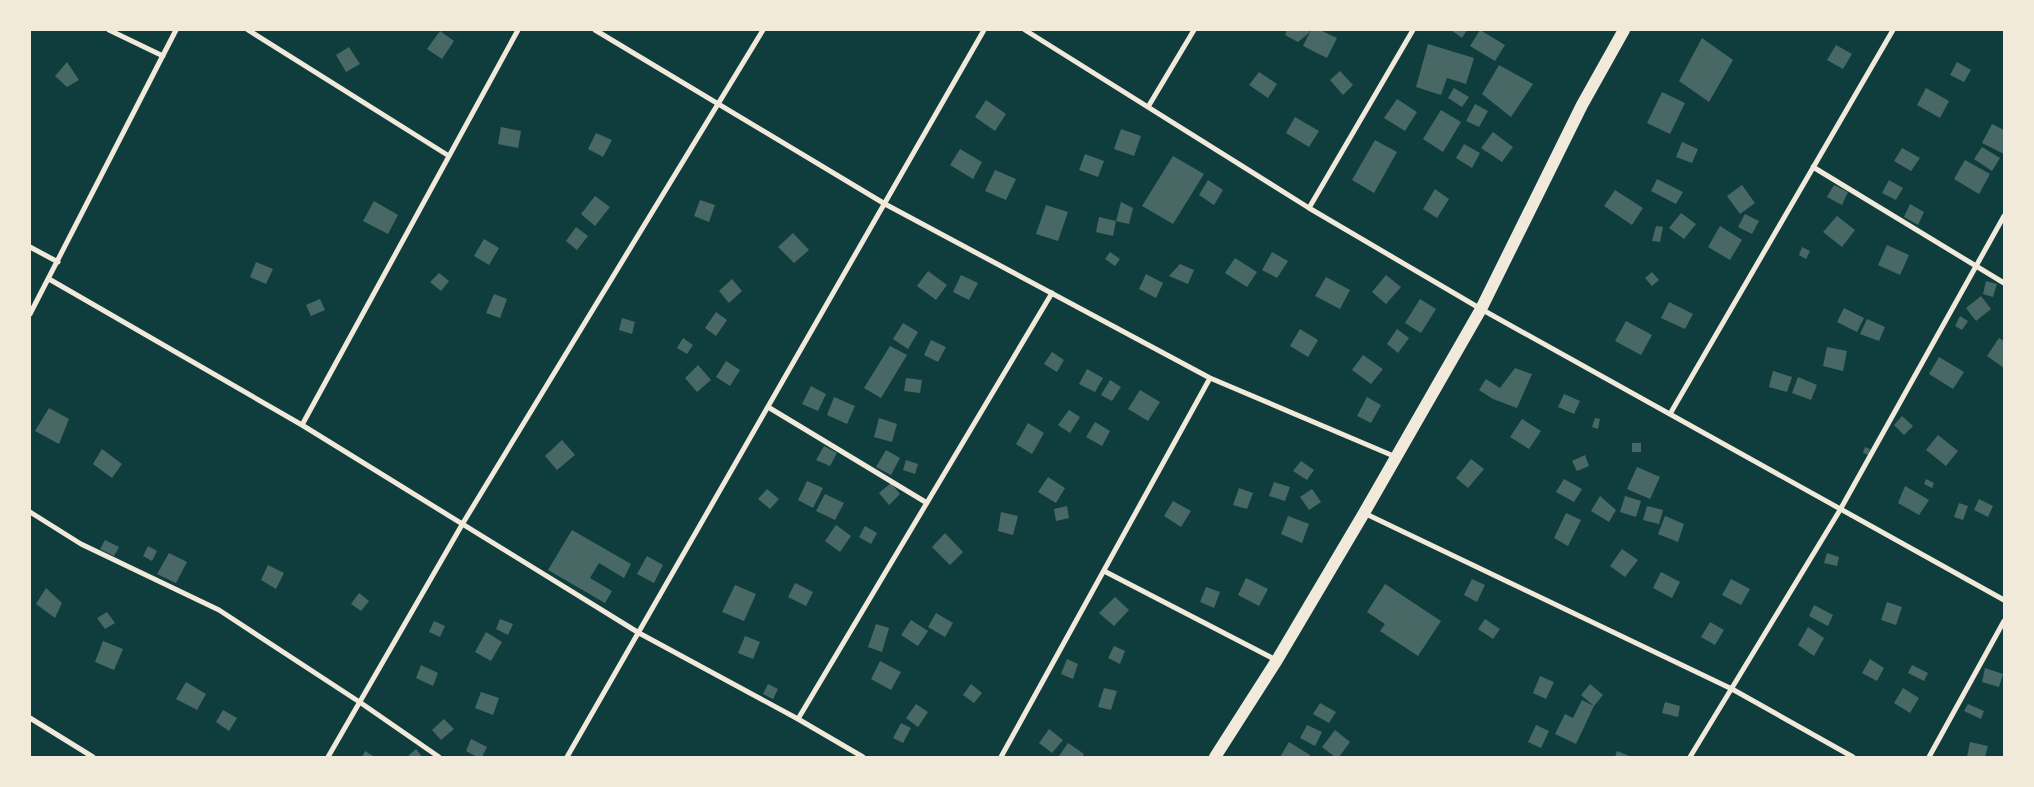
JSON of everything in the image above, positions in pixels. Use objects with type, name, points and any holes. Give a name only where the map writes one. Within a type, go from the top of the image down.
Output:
[{"type":"main road","points":[[1215,757],[1277,660],[1397,457],[1481,309],[1582,105],[1624,30]]},
{"type":"street","points":[[109,30],[163,56]]},
{"type":"street","points":[[30,314],[176,30]]},
{"type":"street","points":[[248,30],[449,156]]},
{"type":"street","points":[[302,425],[518,30]]},
{"type":"street","points":[[595,30],[884,204],[1210,378],[1397,457]]},
{"type":"street","points":[[328,757],[361,703],[463,523],[762,30]]},
{"type":"street","points":[[567,757],[984,30]]},
{"type":"street","points":[[1026,30],[1309,208],[1481,309],[2004,600]]},
{"type":"street","points":[[1148,107],[1194,30]]},
{"type":"street","points":[[1309,208],[1413,30]]},
{"type":"street","points":[[1670,414],[1893,30]]},
{"type":"street","points":[[1813,167],[2004,283]]},
{"type":"street","points":[[1690,757],[1840,510],[2004,216]]},
{"type":"street","points":[[30,247],[58,262]]},
{"type":"street","points":[[49,279],[302,425],[639,633],[798,719],[863,757]]},
{"type":"street","points":[[798,719],[1052,293]]},
{"type":"street","points":[[1001,757],[1210,378]]},
{"type":"street","points":[[768,407],[927,503]]},
{"type":"street","points":[[30,512],[80,544],[219,610],[361,703],[438,757]]},
{"type":"street","points":[[1364,513],[1732,689],[1853,757]]},
{"type":"street","points":[[1104,571],[1277,660]]},
{"type":"street","points":[[1929,757],[2004,621]]},
{"type":"street","points":[[30,718],[92,757]]},
{"type":"building","points":[[1287,30],[1307,30],[1310,32],[1298,42],[1285,35]]},
{"type":"building","points":[[1311,30],[1320,30],[1337,38],[1327,58],[1303,46]]},
{"type":"building","points":[[1451,30],[1467,30],[1462,38]]},
{"type":"building","points":[[1480,30],[1505,45],[1495,61],[1470,46]]},
{"type":"building","points":[[440,31],[454,41],[442,59],[427,49]]},
{"type":"building","points":[[1702,38],[1733,60],[1709,102],[1679,81]]},
{"type":"building","points":[[1428,44],[1474,58],[1466,84],[1447,78],[1441,95],[1416,87]]},
{"type":"building","points":[[1836,45],[1852,54],[1843,69],[1827,60]]},
{"type":"building","points":[[349,47],[360,64],[346,72],[336,55]]},
{"type":"building","points":[[67,62],[79,80],[67,87],[55,76]]},
{"type":"building","points":[[1957,62],[1971,70],[1964,82],[1950,75]]},
{"type":"building","points":[[1499,65],[1533,84],[1511,117],[1482,94]]},
{"type":"building","points":[[1340,71],[1353,85],[1343,95],[1330,80]]},
{"type":"building","points":[[1259,72],[1277,84],[1268,98],[1249,85]]},
{"type":"building","points":[[1454,88],[1469,97],[1462,107],[1448,98]]},
{"type":"building","points":[[1926,88],[1949,101],[1940,118],[1917,105]]},
{"type":"building","points":[[1662,92],[1685,103],[1670,134],[1647,123]]},
{"type":"building","points":[[1397,99],[1417,112],[1405,131],[1384,118]]},
{"type":"building","points":[[986,100],[1006,114],[995,131],[975,117]]},
{"type":"building","points":[[1475,104],[1488,111],[1479,127],[1466,121]]},
{"type":"building","points":[[1441,110],[1461,122],[1443,152],[1423,139]]},
{"type":"building","points":[[1295,117],[1319,131],[1309,147],[1286,133]]},
{"type":"building","points":[[1992,124],[2004,130],[2004,154],[1982,143]]},
{"type":"building","points":[[501,127],[521,131],[518,148],[498,144]]},
{"type":"building","points":[[1121,129],[1141,136],[1134,156],[1114,149]]},
{"type":"building","points":[[1493,132],[1513,147],[1502,162],[1481,148]]},
{"type":"building","points":[[596,133],[612,140],[603,157],[588,149]]},
{"type":"building","points":[[1375,140],[1397,152],[1374,193],[1352,180]]},
{"type":"building","points":[[1682,142],[1698,149],[1692,163],[1676,157]]},
{"type":"building","points":[[1464,144],[1480,153],[1472,168],[1456,158]]},
{"type":"building","points":[[1982,147],[2000,158],[1992,171],[1974,159]]},
{"type":"building","points":[[1902,148],[1920,158],[1911,171],[1894,161]]},
{"type":"building","points":[[960,149],[982,162],[973,179],[950,165]]},
{"type":"building","points":[[1085,154],[1104,161],[1098,177],[1079,170]]},
{"type":"building","points":[[1173,156],[1204,174],[1173,224],[1142,206]]},
{"type":"building","points":[[1965,160],[1990,174],[1979,194],[1954,179]]},
{"type":"building","points":[[995,170],[1016,179],[1006,200],[985,191]]},
{"type":"building","points":[[1657,179],[1683,192],[1676,204],[1651,191]]},
{"type":"building","points":[[1208,180],[1223,190],[1214,205],[1199,195]]},
{"type":"building","points":[[1889,180],[1903,188],[1896,200],[1882,193]]},
{"type":"building","points":[[1742,185],[1755,203],[1740,214],[1727,196]]},
{"type":"building","points":[[1834,185],[1848,192],[1842,205],[1827,197]]},
{"type":"building","points":[[1435,189],[1449,199],[1437,218],[1423,209]]},
{"type":"building","points":[[1615,190],[1643,208],[1632,225],[1604,206]]},
{"type":"building","points":[[595,196],[610,207],[595,226],[581,214]]},
{"type":"building","points":[[700,200],[715,205],[709,222],[694,216]]},
{"type":"building","points":[[374,201],[398,215],[388,234],[363,221]]},
{"type":"building","points":[[1121,202],[1133,208],[1129,224],[1116,221]]},
{"type":"building","points":[[1910,204],[1924,212],[1918,225],[1904,217]]},
{"type":"building","points":[[1046,205],[1068,212],[1058,241],[1036,234]]},
{"type":"building","points":[[1681,213],[1696,224],[1684,239],[1669,228]]},
{"type":"building","points":[[1745,214],[1759,221],[1752,234],[1738,227]]},
{"type":"building","points":[[1837,216],[1855,230],[1842,247],[1823,232]]},
{"type":"building","points":[[1099,217],[1116,221],[1113,236],[1096,232]]},
{"type":"building","points":[[1656,226],[1663,227],[1660,242],[1652,241]]},
{"type":"building","points":[[1720,226],[1742,240],[1730,260],[1708,247]]},
{"type":"building","points":[[576,227],[588,236],[577,250],[566,241]]},
{"type":"building","points":[[793,233],[809,250],[794,263],[778,247]]},
{"type":"building","points":[[484,239],[499,248],[489,265],[474,256]]},
{"type":"building","points":[[1887,245],[1909,255],[1900,275],[1878,265]]},
{"type":"building","points":[[1802,247],[1810,251],[1806,259],[1799,255]]},
{"type":"building","points":[[1110,252],[1120,259],[1115,266],[1105,259]]},
{"type":"building","points":[[1272,252],[1288,261],[1277,278],[1262,270]]},
{"type":"building","points":[[1235,258],[1257,272],[1247,287],[1225,273]]},
{"type":"building","points":[[256,262],[273,269],[266,284],[250,277]]},
{"type":"building","points":[[1180,264],[1194,270],[1188,284],[1169,276]]},
{"type":"building","points":[[928,271],[947,285],[936,300],[917,286]]},
{"type":"building","points":[[1652,272],[1659,280],[1652,286],[1645,278]]},
{"type":"building","points":[[439,273],[449,281],[441,291],[430,282]]},
{"type":"building","points":[[1146,274],[1163,283],[1156,298],[1139,289]]},
{"type":"building","points":[[961,275],[978,283],[969,300],[953,292]]},
{"type":"building","points":[[1386,275],[1401,287],[1386,304],[1372,292]]},
{"type":"building","points":[[1326,277],[1350,290],[1340,309],[1315,296]]},
{"type":"building","points":[[732,279],[742,291],[729,303],[719,291]]},
{"type":"building","points":[[1986,281],[1997,284],[1993,297],[1983,294]]},
{"type":"building","points":[[494,294],[507,299],[500,318],[486,313]]},
{"type":"building","points":[[1981,296],[1991,309],[1976,321],[1966,308]]},
{"type":"building","points":[[320,299],[325,310],[311,316],[306,305]]},
{"type":"building","points":[[1420,299],[1436,309],[1421,333],[1405,323]]},
{"type":"building","points":[[1669,302],[1693,314],[1685,329],[1661,318]]},
{"type":"building","points":[[1844,308],[1864,318],[1857,332],[1837,322]]},
{"type":"building","points":[[716,312],[727,320],[716,336],[705,328]]},
{"type":"building","points":[[1960,316],[1968,321],[1962,330],[1955,326]]},
{"type":"building","points":[[622,318],[635,322],[632,334],[619,330]]},
{"type":"building","points":[[1867,319],[1885,327],[1879,341],[1860,334]]},
{"type":"building","points":[[1626,321],[1652,335],[1641,355],[1615,341]]},
{"type":"building","points":[[903,323],[918,332],[908,349],[893,339]]},
{"type":"building","points":[[1300,329],[1318,340],[1308,357],[1290,346]]},
{"type":"building","points":[[1397,329],[1409,338],[1398,353],[1387,344]]},
{"type":"building","points":[[683,338],[693,345],[687,354],[677,348]]},
{"type":"building","points":[[1999,338],[2004,341],[2004,368],[1987,356]]},
{"type":"building","points":[[931,340],[946,347],[938,362],[924,355]]},
{"type":"building","points":[[890,346],[907,355],[881,398],[864,388]]},
{"type":"building","points":[[1827,347],[1847,351],[1843,371],[1823,366]]},
{"type":"building","points":[[1052,352],[1064,360],[1057,372],[1044,364]]},
{"type":"building","points":[[1363,355],[1383,369],[1371,384],[1352,370]]},
{"type":"building","points":[[1939,357],[1964,372],[1953,389],[1929,374]]},
{"type":"building","points":[[726,361],[740,370],[730,386],[716,377]]},
{"type":"building","points":[[698,365],[711,380],[697,392],[685,378]]},
{"type":"building","points":[[1515,368],[1532,374],[1517,408],[1493,399],[1479,390],[1486,379],[1500,388]]},
{"type":"building","points":[[1087,369],[1103,378],[1095,392],[1079,384]]},
{"type":"building","points":[[1773,371],[1792,377],[1787,392],[1769,387]]},
{"type":"building","points":[[1798,377],[1817,385],[1811,400],[1792,393]]},
{"type":"building","points":[[906,378],[922,380],[920,393],[904,391]]},
{"type":"building","points":[[1110,380],[1121,387],[1112,401],[1101,395]]},
{"type":"building","points":[[811,386],[826,394],[818,411],[802,404]]},
{"type":"building","points":[[1140,390],[1160,402],[1148,421],[1128,409]]},
{"type":"building","points":[[1564,394],[1580,401],[1574,414],[1558,407]]},
{"type":"building","points":[[834,397],[855,406],[847,424],[827,415]]},
{"type":"building","points":[[1367,397],[1381,405],[1371,423],[1357,416]]},
{"type":"building","points":[[49,408],[69,419],[59,444],[35,431]]},
{"type":"building","points":[[1069,410],[1080,417],[1070,433],[1058,425]]},
{"type":"building","points":[[1902,416],[1913,426],[1904,435],[1894,425]]},
{"type":"building","points":[[879,418],[897,424],[892,442],[874,437]]},
{"type":"building","points":[[1595,418],[1600,419],[1598,429],[1592,427]]},
{"type":"building","points":[[1522,419],[1541,431],[1529,449],[1510,437]]},
{"type":"building","points":[[1095,422],[1110,431],[1102,446],[1086,437]]},
{"type":"building","points":[[1028,423],[1044,433],[1032,454],[1016,444]]},
{"type":"building","points":[[1938,435],[1958,451],[1946,466],[1926,450]]},
{"type":"building","points":[[562,440],[575,455],[557,470],[545,456]]},
{"type":"building","points":[[1632,443],[1641,443],[1641,452],[1632,452]]},
{"type":"building","points":[[824,446],[837,453],[830,466],[816,460]]},
{"type":"building","points":[[1865,447],[1870,449],[1869,455],[1863,453]]},
{"type":"building","points":[[102,449],[122,464],[112,478],[93,464]]},
{"type":"building","points":[[886,450],[900,458],[891,475],[876,467]]},
{"type":"building","points":[[1585,455],[1589,466],[1577,471],[1572,461]]},
{"type":"building","points":[[1471,459],[1484,469],[1468,488],[1456,478]]},
{"type":"building","points":[[906,460],[918,464],[915,474],[903,470]]},
{"type":"building","points":[[1301,461],[1314,470],[1307,480],[1293,471]]},
{"type":"building","points":[[1637,467],[1660,477],[1650,499],[1627,489]]},
{"type":"building","points":[[1048,477],[1065,488],[1056,503],[1038,492]]},
{"type":"building","points":[[1564,479],[1582,489],[1574,502],[1556,492]]},
{"type":"building","points":[[1926,479],[1934,483],[1932,488],[1924,484]]},
{"type":"building","points":[[807,481],[823,488],[813,508],[798,500]]},
{"type":"building","points":[[1274,482],[1290,487],[1285,501],[1269,496]]},
{"type":"building","points":[[891,483],[900,494],[889,505],[879,493]]},
{"type":"building","points":[[1905,486],[1929,500],[1919,515],[1898,503]]},
{"type":"building","points":[[1239,488],[1253,493],[1247,509],[1233,505]]},
{"type":"building","points":[[767,489],[779,499],[770,509],[758,499]]},
{"type":"building","points":[[1312,489],[1321,502],[1309,510],[1300,497]]},
{"type":"building","points":[[825,494],[844,503],[835,520],[816,511]]},
{"type":"building","points":[[1600,496],[1616,510],[1609,522],[1591,511]]},
{"type":"building","points":[[1625,496],[1641,501],[1636,517],[1620,512]]},
{"type":"building","points":[[1979,499],[1993,506],[1988,517],[1974,510]]},
{"type":"building","points":[[1173,501],[1191,511],[1181,527],[1164,516]]},
{"type":"building","points":[[1959,503],[1968,506],[1963,520],[1954,517]]},
{"type":"building","points":[[1067,506],[1069,518],[1056,521],[1054,509]]},
{"type":"building","points":[[1647,506],[1663,510],[1659,524],[1643,520]]},
{"type":"building","points":[[1001,512],[1018,516],[1013,535],[998,531]]},
{"type":"building","points":[[1566,513],[1581,520],[1568,546],[1554,538]]},
{"type":"building","points":[[1288,516],[1309,524],[1302,543],[1281,534]]},
{"type":"building","points":[[1665,516],[1684,524],[1678,542],[1658,534]]},
{"type":"building","points":[[836,525],[851,536],[840,552],[825,541]]},
{"type":"building","points":[[865,526],[877,533],[871,544],[859,537]]},
{"type":"building","points":[[572,530],[631,564],[624,578],[599,563],[590,578],[612,591],[605,603],[548,570]]},
{"type":"building","points":[[945,533],[963,552],[950,565],[932,547]]},
{"type":"building","points":[[105,540],[119,547],[114,556],[100,549]]},
{"type":"building","points":[[148,546],[157,551],[152,561],[143,556]]},
{"type":"building","points":[[1622,549],[1638,560],[1625,577],[1610,566]]},
{"type":"building","points":[[169,553],[187,562],[176,583],[157,574]]},
{"type":"building","points":[[1827,553],[1839,557],[1837,566],[1824,563]]},
{"type":"building","points":[[647,556],[663,565],[654,583],[637,574]]},
{"type":"building","points":[[268,565],[284,573],[276,589],[261,580]]},
{"type":"building","points":[[1661,572],[1680,582],[1672,598],[1653,588]]},
{"type":"building","points":[[1246,578],[1268,589],[1259,606],[1238,595]]},
{"type":"building","points":[[1472,579],[1485,585],[1477,602],[1464,595]]},
{"type":"building","points":[[1731,579],[1750,589],[1741,605],[1722,595]]},
{"type":"building","points":[[795,583],[813,592],[806,606],[788,597]]},
{"type":"building","points":[[1385,584],[1441,621],[1418,656],[1380,631],[1385,624],[1367,612]]},
{"type":"building","points":[[735,585],[756,594],[744,621],[722,612]]},
{"type":"building","points":[[1206,587],[1220,592],[1214,608],[1200,602]]},
{"type":"building","points":[[46,588],[62,603],[55,618],[36,604]]},
{"type":"building","points":[[359,593],[369,601],[361,611],[351,604]]},
{"type":"building","points":[[1115,597],[1129,610],[1114,626],[1099,613]]},
{"type":"building","points":[[1887,602],[1902,607],[1896,625],[1881,620]]},
{"type":"building","points":[[1814,605],[1833,615],[1828,626],[1809,616]]},
{"type":"building","points":[[107,612],[115,623],[105,629],[97,618]]},
{"type":"building","points":[[936,613],[953,623],[945,637],[928,627]]},
{"type":"building","points":[[500,619],[513,624],[508,635],[496,629]]},
{"type":"building","points":[[1485,619],[1500,629],[1493,639],[1478,629]]},
{"type":"building","points":[[911,620],[928,631],[918,646],[901,635]]},
{"type":"building","points":[[434,621],[445,626],[440,637],[429,632]]},
{"type":"building","points":[[1710,622],[1724,630],[1715,645],[1701,637]]},
{"type":"building","points":[[876,624],[889,628],[882,652],[868,647]]},
{"type":"building","points":[[1808,627],[1824,638],[1814,656],[1798,645]]},
{"type":"building","points":[[486,632],[502,642],[491,661],[475,652]]},
{"type":"building","points":[[745,636],[760,642],[753,659],[738,653]]},
{"type":"building","points":[[103,641],[123,649],[114,670],[95,662]]},
{"type":"building","points":[[1114,646],[1125,651],[1120,664],[1108,658]]},
{"type":"building","points":[[1067,659],[1078,664],[1073,679],[1061,674]]},
{"type":"building","points":[[1870,659],[1884,668],[1877,681],[1862,673]]},
{"type":"building","points":[[880,661],[901,672],[891,690],[871,679]]},
{"type":"building","points":[[421,665],[438,673],[433,686],[416,678]]},
{"type":"building","points":[[1912,665],[1928,673],[1924,681],[1908,673]]},
{"type":"building","points":[[1985,668],[2003,674],[1999,687],[1982,682]]},
{"type":"building","points":[[1540,676],[1554,682],[1546,699],[1533,693]]},
{"type":"building","points":[[186,682],[206,694],[197,710],[176,699]]},
{"type":"building","points":[[768,684],[778,689],[773,699],[763,694]]},
{"type":"building","points":[[971,684],[982,693],[974,703],[963,695]]},
{"type":"building","points":[[1590,684],[1603,695],[1594,706],[1581,695]]},
{"type":"building","points":[[1104,688],[1117,691],[1111,710],[1098,707]]},
{"type":"building","points":[[1903,688],[1919,698],[1910,713],[1894,703]]},
{"type":"building","points":[[481,692],[499,698],[493,715],[475,708]]},
{"type":"building","points":[[1582,700],[1594,706],[1576,744],[1555,734],[1565,714],[1573,718]]},
{"type":"building","points":[[1665,702],[1680,706],[1678,717],[1662,713]]},
{"type":"building","points":[[1320,703],[1336,712],[1329,723],[1313,714]]},
{"type":"building","points":[[916,704],[928,712],[918,727],[906,718]]},
{"type":"building","points":[[1968,704],[1984,711],[1981,719],[1964,711]]},
{"type":"building","points":[[223,710],[237,718],[229,731],[216,722]]},
{"type":"building","points":[[444,719],[454,729],[441,740],[432,730]]},
{"type":"building","points":[[901,723],[911,728],[903,743],[893,738]]},
{"type":"building","points":[[1307,725],[1322,732],[1315,746],[1300,738]]},
{"type":"building","points":[[1536,725],[1549,731],[1541,748],[1528,742]]},
{"type":"building","points":[[1049,729],[1063,740],[1052,753],[1039,743]]},
{"type":"building","points":[[1335,730],[1350,742],[1339,757],[1335,757],[1322,747]]},
{"type":"building","points":[[471,739],[487,747],[482,757],[477,757],[466,751]]},
{"type":"building","points":[[1289,742],[1310,755],[1309,757],[1280,757]]},
{"type":"building","points":[[1970,742],[1988,746],[1985,757],[1967,757]]},
{"type":"building","points":[[1068,743],[1084,754],[1082,757],[1059,756]]},
{"type":"building","points":[[416,749],[422,757],[407,757]]},
{"type":"building","points":[[365,751],[375,757],[362,757]]},
{"type":"building","points":[[1617,751],[1632,757],[1615,757]]}]
